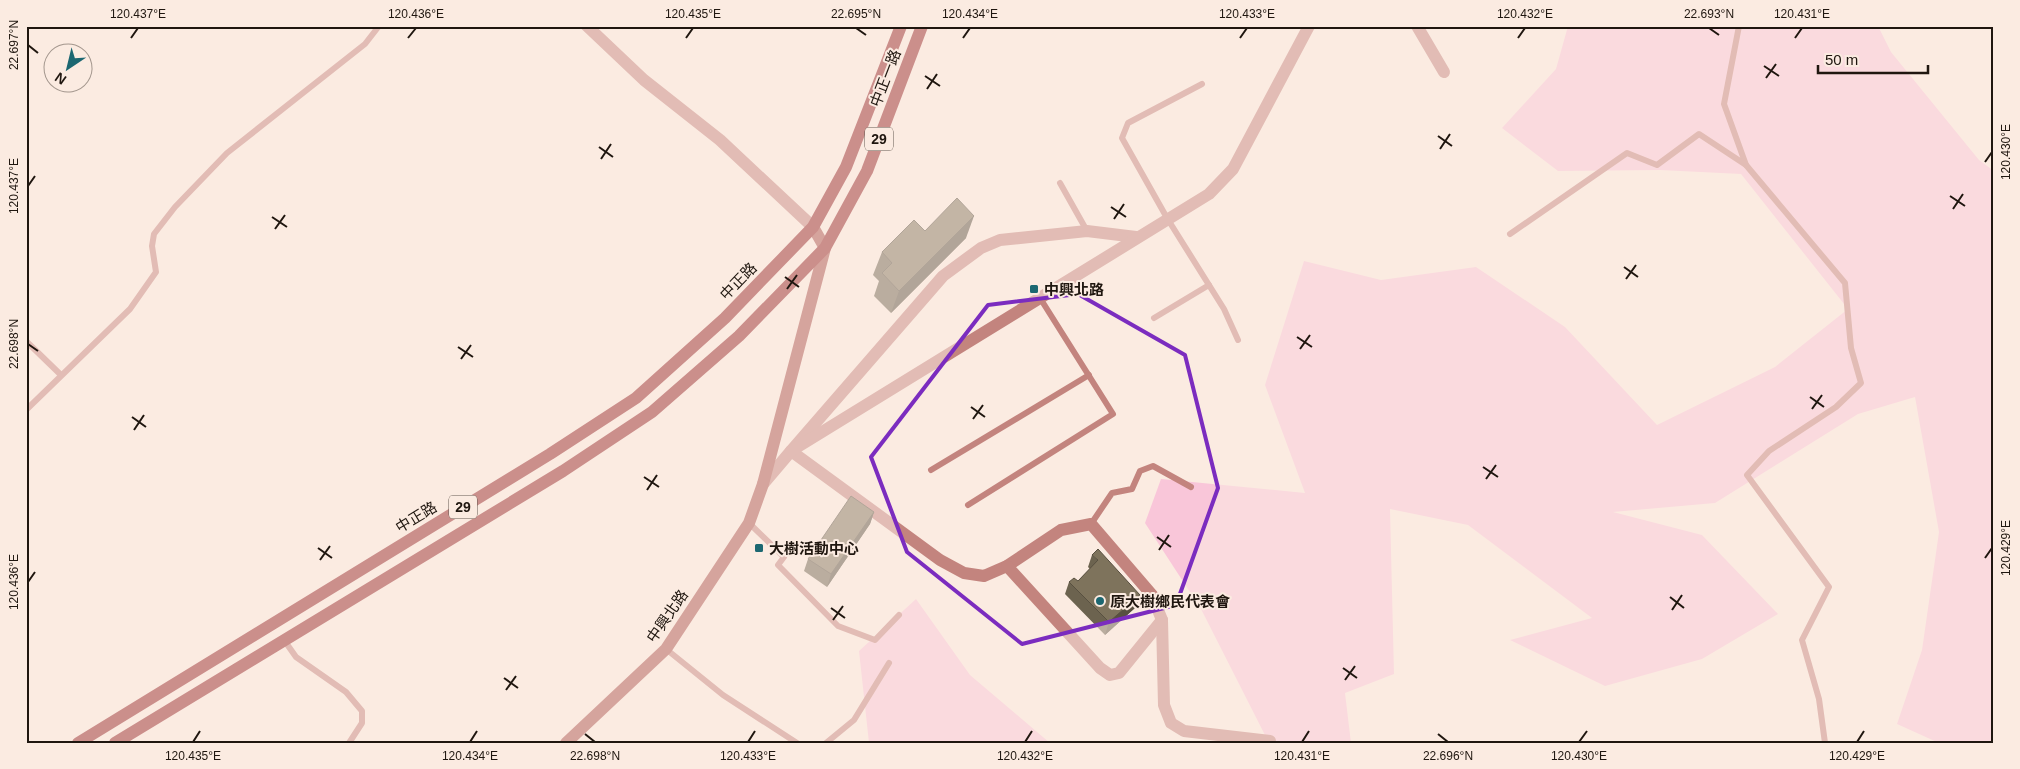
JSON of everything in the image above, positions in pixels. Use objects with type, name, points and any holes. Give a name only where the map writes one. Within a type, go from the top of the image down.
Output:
[{"type":"main road","name":"中正一路","points":[[813,227],[846,167],[900,26]]},
{"type":"main road","name":"中正一路","points":[[825,248],[866,171],[922,26]]},
{"type":"main road","name":"中正路","points":[[78,743],[550,454],[636,398],[725,318],[813,227]]},
{"type":"main road","name":"29","points":[[115,743],[563,471],[652,412],[738,336],[825,248]]},
{"type":"street","points":[[587,26],[644,80],[720,140],[813,227],[825,248]]},
{"type":"street","name":"中興北路","points":[[763,484],[791,451],[1167,218],[1209,194],[1233,169],[1309,26]]},
{"type":"street","points":[[1417,26],[1444,72]]},
{"type":"street","points":[[1136,238],[1087,231],[1000,240],[981,248],[943,276],[791,451],[940,560],[964,573],[984,576],[1007,566],[1061,530],[1090,524],[1152,595],[1162,620],[1164,705],[1171,723],[1184,731],[1270,741]]},
{"type":"street","name":"中興北路","points":[[566,743],[666,649],[748,523],[763,484],[825,248]]},
{"type":"street","points":[[1007,566],[1100,668],[1110,675],[1118,673],[1162,620]]},
{"type":"lane","points":[[26,410],[61,375],[105,336],[130,309],[156,272],[152,246],[154,234],[175,207],[227,153],[365,44],[379,26]]},
{"type":"lane","points":[[1739,26],[1724,104],[1746,165]]},
{"type":"lane","points":[[1202,84],[1128,122],[1124,128],[1122,138],[1167,218],[1224,309],[1238,340]]},
{"type":"lane","points":[[1510,234],[1627,153],[1657,166],[1699,134],[1746,165],[1845,283],[1851,348],[1862,383],[1836,407],[1769,450],[1747,475],[1829,586],[1802,640],[1819,699],[1824,743]]},
{"type":"lane","points":[[1060,183],[1087,231]]},
{"type":"lane","points":[[1154,318],[1209,284]]},
{"type":"lane","points":[[968,505],[1113,414],[1040,298]]},
{"type":"lane","points":[[26,341],[61,375]]},
{"type":"lane","points":[[931,470],[1089,375]]},
{"type":"lane","points":[[1090,524],[1112,493],[1132,489],[1140,471],[1154,466],[1191,487]]},
{"type":"lane","points":[[748,523],[784,557],[778,565],[838,626],[875,640],[899,615]]},
{"type":"lane","points":[[284,640],[296,656],[346,692],[362,711],[362,723],[349,743]]},
{"type":"lane","points":[[666,649],[722,695],[797,743]]},
{"type":"lane","points":[[826,743],[854,720],[889,663]]},
{"type":"highlighted area","points":[[1078,294],[1185,355],[1218,488],[1176,605],[1022,644],[907,552],[871,457],[988,305]]},
{"type":"shaded area","points":[[1568,26],[1878,26],[1891,52],[1979,160],[1994,171],[1994,743],[1939,743],[1897,724],[1922,650],[1939,532],[1915,397],[1858,414],[1715,503],[1613,512],[1702,535],[1778,614],[1702,659],[1605,686],[1510,640],[1592,618],[1468,525],[1390,509],[1394,674],[1345,693],[1351,743],[1269,743],[1201,609],[1145,523],[1161,479],[1305,493],[1265,385],[1304,261],[1381,280],[1476,267],[1565,327],[1657,425],[1775,367],[1848,309],[1741,174],[1660,170],[1558,171],[1502,128],[1556,69]]},
{"type":"shaded area","points":[[916,599],[970,675],[1050,743],[869,743],[859,651]]},
{"type":"building","points":[[957,198],[974,216],[899,291],[882,273],[892,263],[882,252],[914,220],[925,231]]},
{"type":"building","points":[[851,496],[874,512],[831,574],[808,559]]},
{"type":"building","name":"原大樹鄉民代表會","points":[[1098,549],[1140,595],[1109,622],[1069,582],[1074,578],[1078,581],[1098,560],[1092,555]]},
{"type":"place","name":"中興北路","points":[[1034,289]]},
{"type":"place","name":"大樹活動中心","points":[[759,548]]},
{"type":"place","name":"原大樹鄉民代表會","points":[[1100,601]]}]
